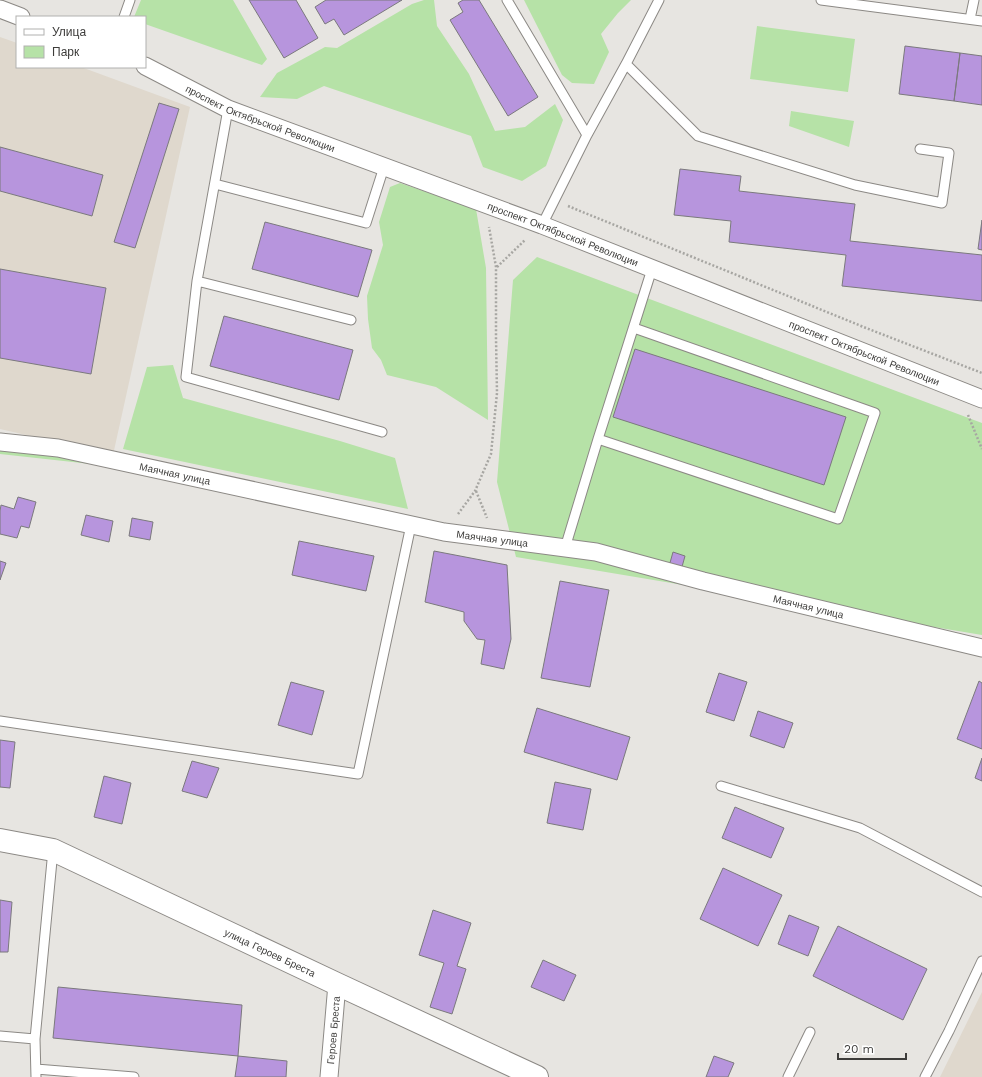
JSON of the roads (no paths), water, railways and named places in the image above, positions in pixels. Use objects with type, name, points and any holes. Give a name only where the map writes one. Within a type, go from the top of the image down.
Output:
[{"type":"street","points":[[0,9],[19,16]]},
{"type":"street","name":"проспект Октябрьской Революции","points":[[146,67],[228,109],[542,225],[982,399]]},
{"type":"street","name":"Маячная улица","points":[[0,442],[58,448],[444,532],[596,552],[703,581],[982,648]]},
{"type":"street","name":"улица Героев Бреста","points":[[0,840],[53,850],[537,1077]]},
{"type":"street","name":"Героев Бреста","points":[[329,1077],[337,984]]},
{"type":"lane","points":[[124,16],[130,0]]},
{"type":"lane","points":[[507,0],[587,135]]},
{"type":"lane","points":[[542,225],[587,135],[659,0]]},
{"type":"lane","points":[[821,0],[982,20]]},
{"type":"lane","points":[[970,19],[974,0]]},
{"type":"lane","points":[[626,64],[698,136],[855,186],[942,203],[949,153],[920,149]]},
{"type":"lane","points":[[228,109],[197,281],[186,378],[382,432]]},
{"type":"lane","points":[[215,184],[366,223],[384,167]]},
{"type":"lane","points":[[565,548],[652,269]]},
{"type":"lane","points":[[197,281],[351,320]]},
{"type":"lane","points":[[598,439],[838,519],[875,413],[634,328]]},
{"type":"lane","points":[[0,721],[358,774],[411,525]]},
{"type":"lane","points":[[721,786],[860,828],[982,892]]},
{"type":"lane","points":[[53,850],[35,1039],[36,1073],[134,1077]]},
{"type":"lane","points":[[925,1077],[949,1031],[982,961]]},
{"type":"lane","points":[[788,1077],[810,1032]]},
{"type":"lane","points":[[0,1036],[35,1039]]}]
